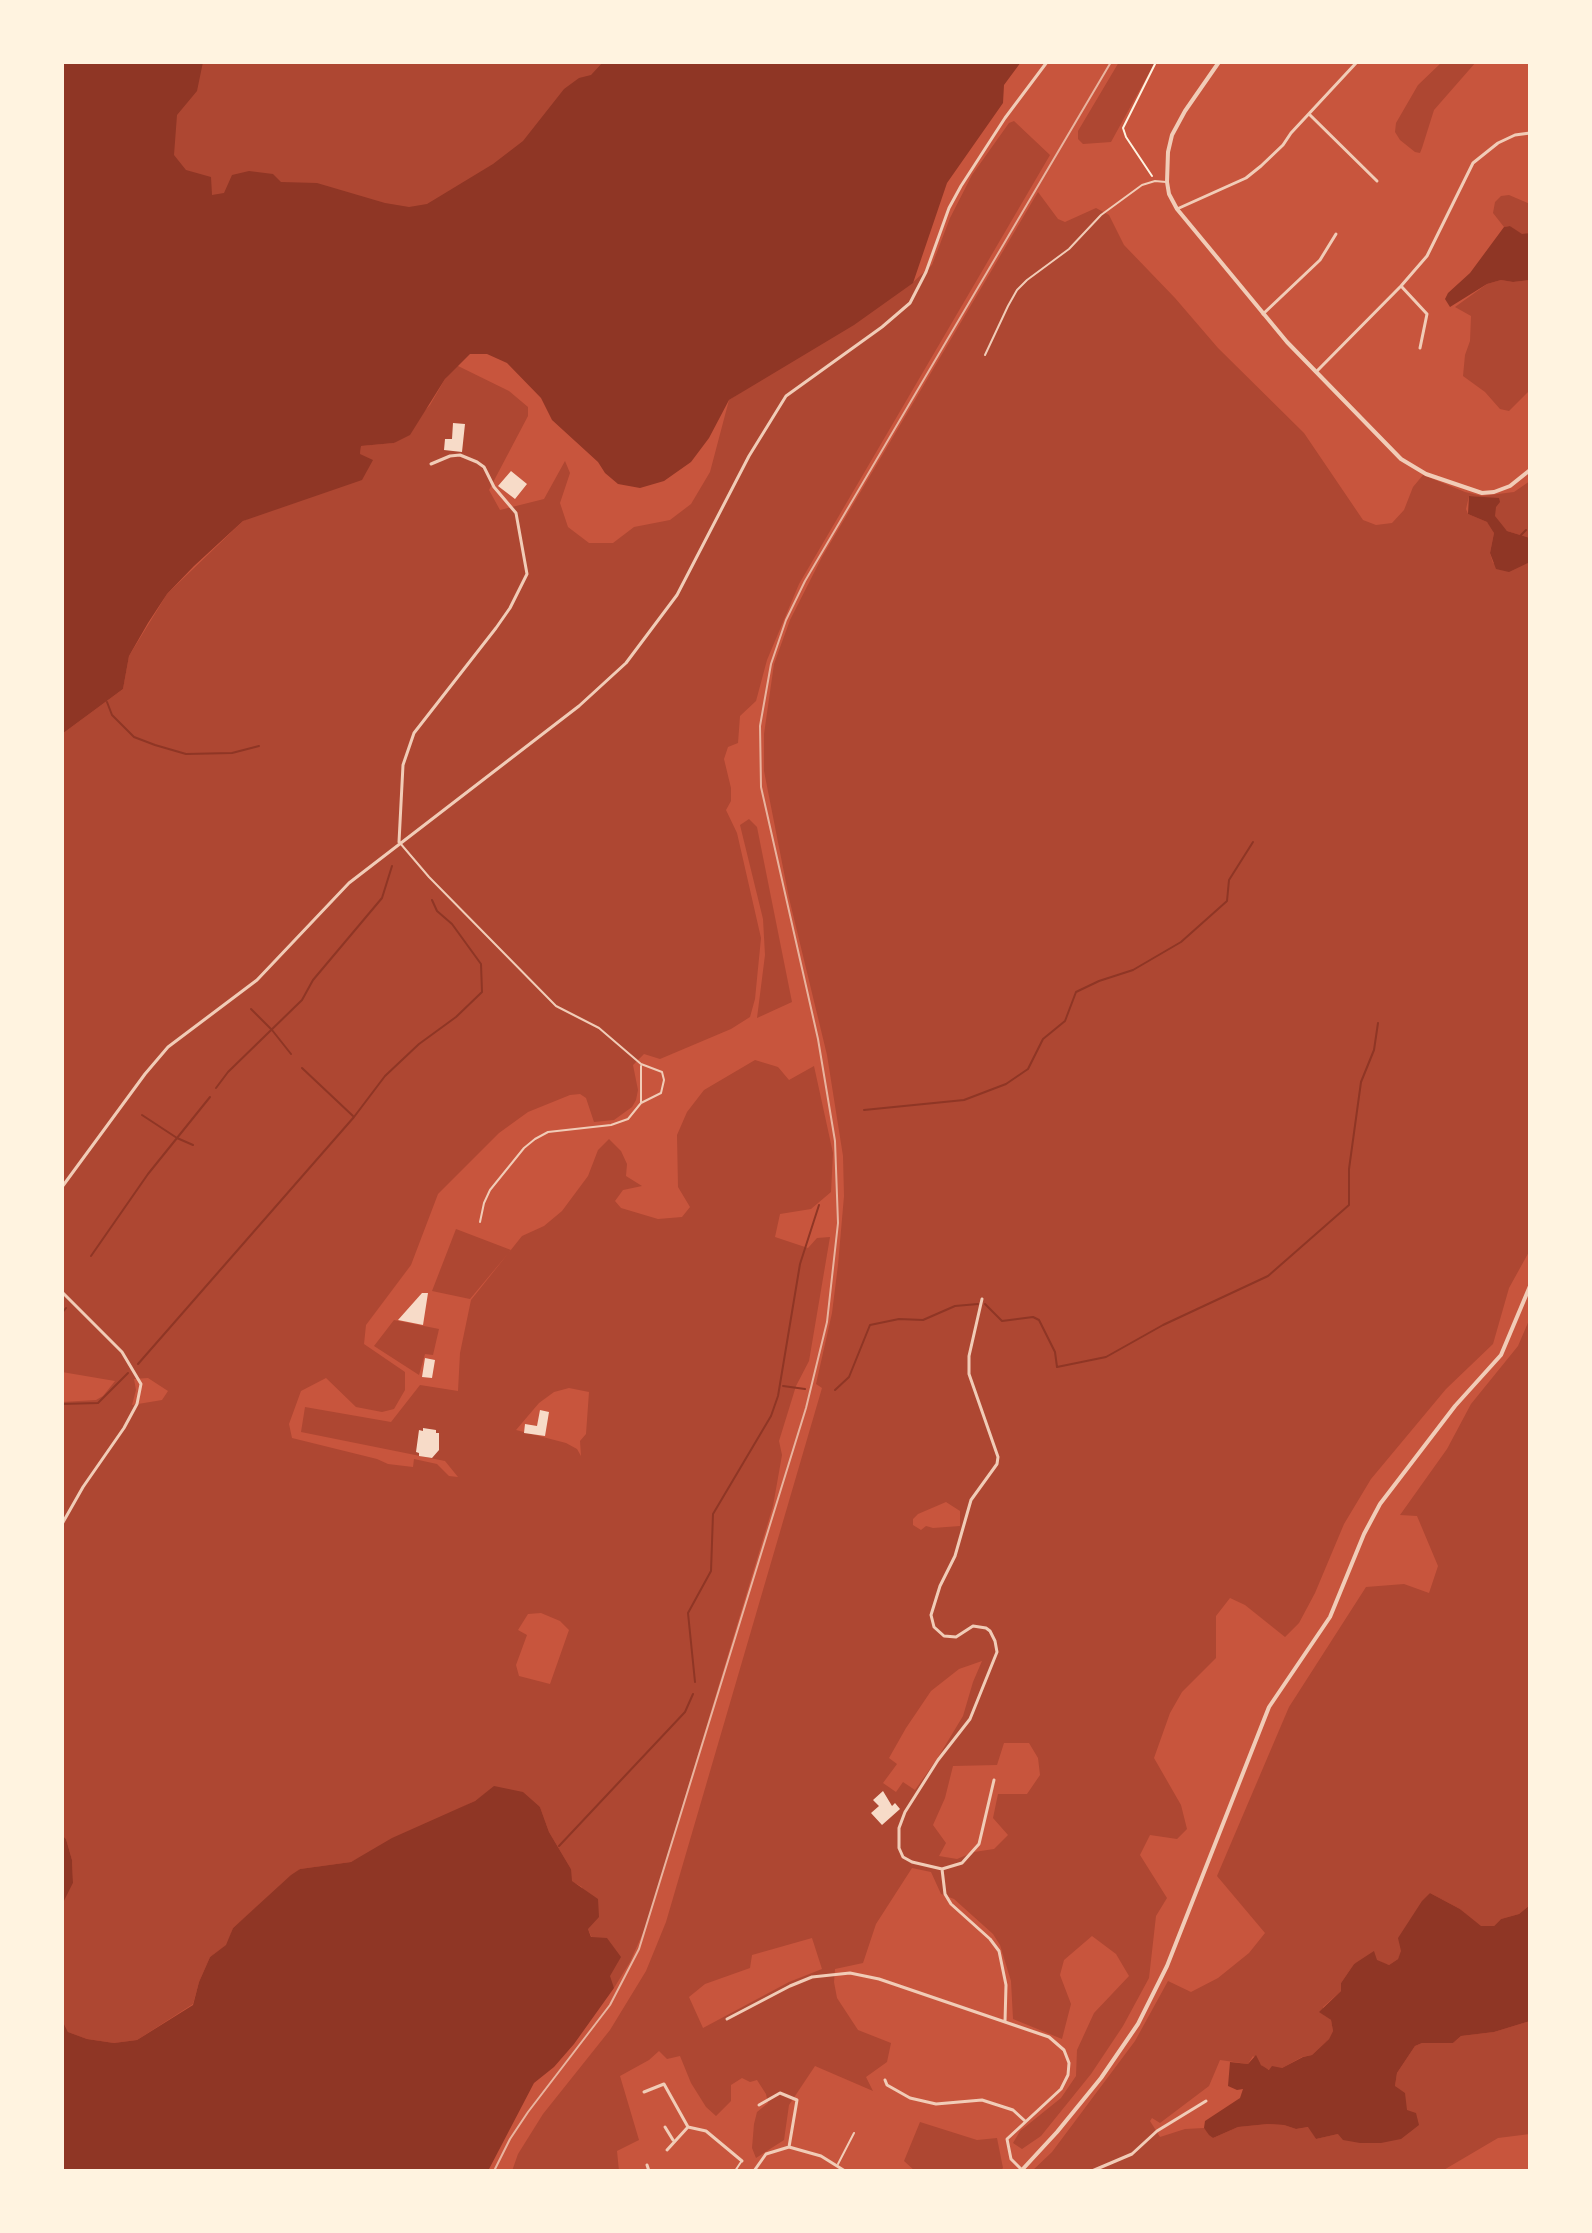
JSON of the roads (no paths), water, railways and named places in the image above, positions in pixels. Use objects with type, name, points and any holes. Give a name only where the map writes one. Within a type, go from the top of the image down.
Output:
[{"type":"street","points":[[62,1187],[168,1047],[257,980],[349,883],[579,706],[626,663],[677,595],[749,456],[786,396],[902,311],[916,293],[949,208],[1005,118],[1047,62]]},
{"type":"street","points":[[1219,62],[1172,135],[1167,182],[1177,209],[1263,314],[1387,447],[1411,467],[1482,493],[1510,486],[1530,470]]},
{"type":"street","points":[[1177,209],[1246,178],[1274,154],[1357,62]]},
{"type":"street","points":[[1309,114],[1377,181]]},
{"type":"street","points":[[1316,372],[1427,256],[1473,163],[1498,143],[1515,135],[1530,133]]},
{"type":"street","points":[[1263,314],[1320,260],[1336,234]]},
{"type":"street","points":[[1401,286],[1427,314],[1420,348]]},
{"type":"street","points":[[399,842],[403,765],[414,733],[503,618],[527,574],[516,513],[494,487],[484,467],[460,455],[431,464]]},
{"type":"street","points":[[727,2019],[812,1977],[850,1973],[879,1979],[1049,2037],[1064,2050],[1069,2063],[1066,2081],[1010,2134],[1006,2145],[1011,2159],[1021,2170],[1101,2078],[1138,2024],[1172,1955],[1269,1707],[1330,1617],[1364,1534],[1380,1504],[1455,1406],[1501,1355],[1530,1286]]},
{"type":"street","points":[[62,1292],[122,1352],[141,1384],[137,1404],[124,1428],[83,1487],[62,1524]]},
{"type":"street","points":[[982,1299],[969,1356],[969,1374],[998,1457],[991,1473],[971,1500],[955,1556],[940,1586],[931,1615],[934,1627],[944,1636],[956,1637],[973,1626],[986,1628],[995,1641],[997,1652],[970,1719],[938,1760],[900,1823],[899,1848],[903,1857],[942,1869],[962,1863],[979,1844],[994,1780]]},
{"type":"street","points":[[942,1869],[945,1894],[951,1904],[999,1951],[1006,1985],[1005,2022]]},
{"type":"street","points":[[885,2080],[887,2085],[910,2098],[936,2104],[982,2100],[1013,2110],[1025,2121]]},
{"type":"street","points":[[644,2092],[664,2084],[688,2127],[706,2131],[742,2161]]},
{"type":"street","points":[[759,2105],[780,2093],[797,2100],[789,2147]]},
{"type":"street","points":[[1092,2171],[1132,2154],[1157,2131],[1206,2101]]},
{"type":"street","points":[[665,2127],[673,2140]]},
{"type":"street","points":[[667,2150],[688,2127]]},
{"type":"street","points":[[754,2171],[766,2154],[789,2147],[821,2156],[845,2171]]},
{"type":"street","points":[[647,2165],[649,2171]]},
{"type":"lane","points":[[985,355],[1017,290],[1069,249],[1101,215],[1142,185],[1155,181],[1167,182]]},
{"type":"lane","points":[[399,842],[429,877],[556,1006],[599,1028],[641,1064],[662,1072],[664,1080],[659,1095],[641,1103],[628,1119],[611,1125],[548,1132],[535,1139],[490,1190],[480,1222]]},
{"type":"lane","points":[[641,1064],[641,1103]]},
{"type":"lane","points":[[837,2165],[854,2133]]},
{"type":"lane","points":[[735,2171],[742,2161]]},
{"type":"waterway","points":[[1521,535],[1526,530]]},
{"type":"waterway","points":[[107,702],[112,715],[134,737],[186,754],[232,753],[259,746]]},
{"type":"waterway","points":[[864,1110],[964,1100],[1006,1084],[1028,1069],[1043,1039],[1065,1021],[1076,992],[1133,970],[1181,942],[1227,901],[1229,880],[1253,842]]},
{"type":"waterway","points":[[216,1088],[228,1072],[302,1000],[313,980],[382,898],[392,866]]},
{"type":"waterway","points":[[138,1364],[354,1117],[385,1076],[482,992],[481,964],[452,924],[437,911],[432,900]]},
{"type":"waterway","points":[[251,1009],[291,1054]]},
{"type":"waterway","points":[[985,1304],[1002,1321],[1033,1317],[1039,1320],[1055,1352],[1057,1367],[1106,1357],[1163,1325],[1268,1276],[1349,1205],[1349,1169],[1361,1082],[1374,1050],[1378,1023]]},
{"type":"waterway","points":[[302,1068],[353,1116]]},
{"type":"waterway","points":[[91,1256],[148,1174],[210,1097]]},
{"type":"waterway","points":[[142,1115],[193,1145]]},
{"type":"waterway","points":[[695,1682],[688,1613],[711,1571],[713,1514],[771,1416],[778,1396],[800,1264],[819,1205]]},
{"type":"waterway","points":[[835,1390],[849,1377],[870,1325],[899,1319],[923,1320],[955,1306],[978,1304]]},
{"type":"waterway","points":[[62,1313],[66,1308]]},
{"type":"waterway","points":[[62,1404],[98,1403],[128,1373]]},
{"type":"waterway","points":[[783,1386],[805,1389]]},
{"type":"waterway","points":[[559,1846],[685,1712],[693,1694]]},
{"type":"railway","points":[[494,2171],[528,2112],[610,2005],[639,1949],[806,1408],[827,1322],[838,1223],[835,1141],[818,1039],[761,787],[760,726],[771,664],[786,620],[805,581],[1111,62]]}]
